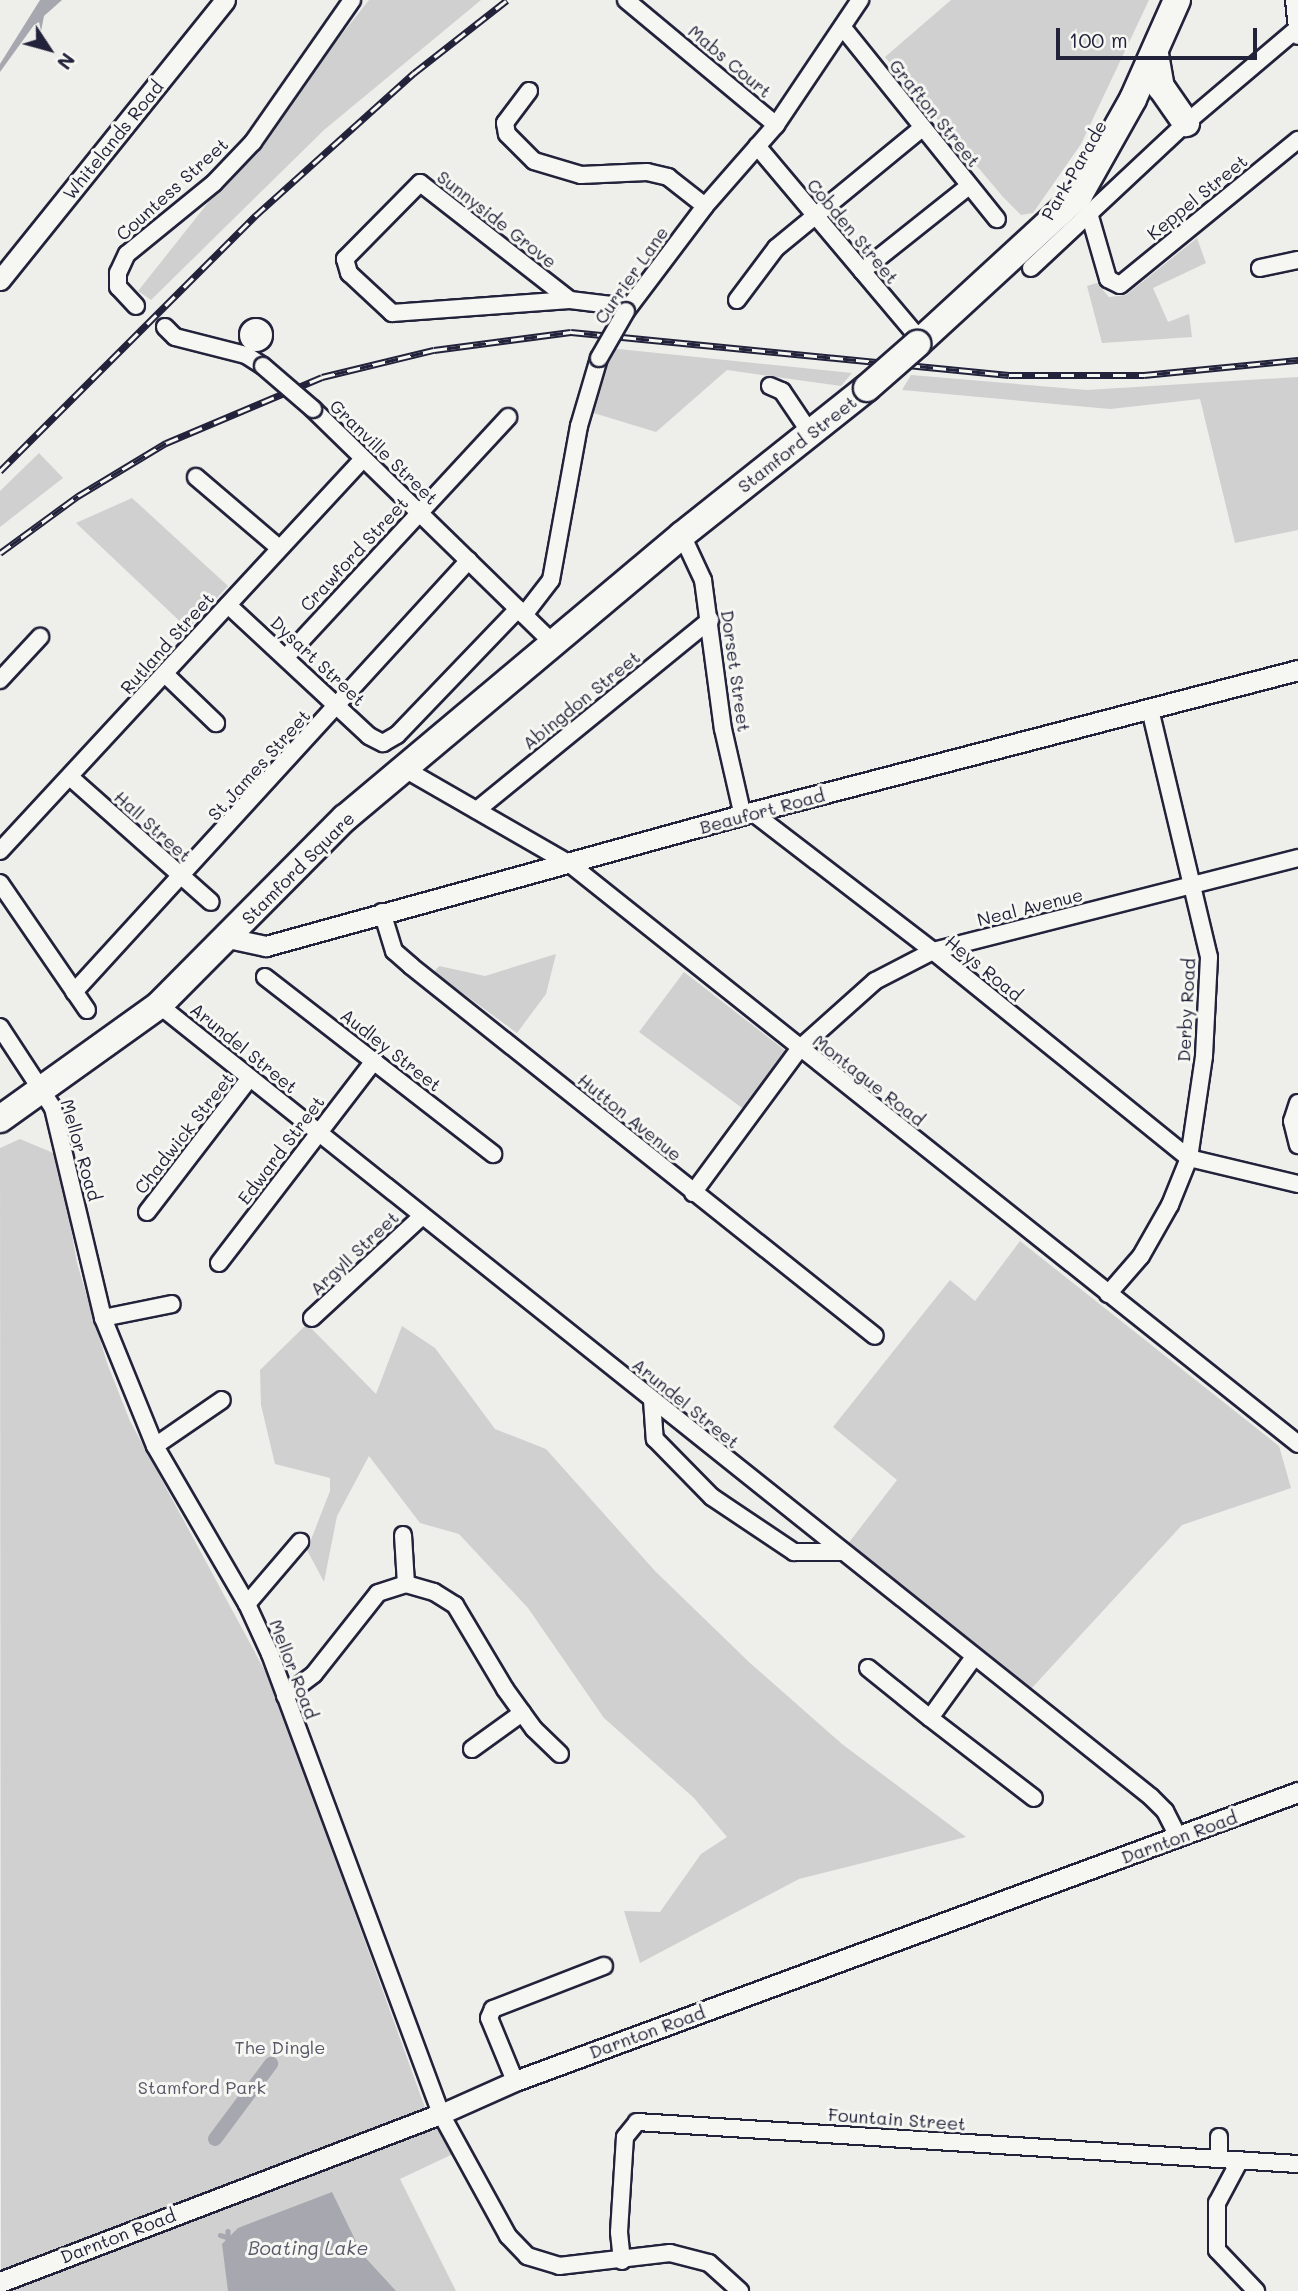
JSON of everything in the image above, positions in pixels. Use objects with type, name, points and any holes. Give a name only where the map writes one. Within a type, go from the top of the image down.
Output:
[{"type":"highway","name":"Park Parade","points":[[1034,237],[1082,163],[1163,0]]},
{"type":"highway","name":"Park Parade","points":[[1034,237],[1079,195],[1155,54],[1177,0]]},
{"type":"highway","points":[[1155,54],[1161,87],[1186,123]]},
{"type":"highway","name":"Stamford Street","points":[[552,643],[682,535],[867,388],[1034,237]]},
{"type":"highway","name":"Stamford Square","points":[[43,1092],[159,1005],[228,939],[345,818],[552,643]]},
{"type":"highway","points":[[0,1119],[43,1092]]},
{"type":"street","name":"Whitelands Road","points":[[0,280],[225,0]]},
{"type":"street","name":"Countess Street","points":[[136,306],[118,287],[118,273],[127,254],[214,183],[253,142],[352,0]]},
{"type":"street","name":"Mabs Court","points":[[626,0],[776,125]]},
{"type":"street","name":"Currier Lane","points":[[521,612],[551,580],[579,426],[598,359],[627,309],[705,206],[776,125],[844,29],[860,0]]},
{"type":"street","points":[[1294,0],[1298,37]]},
{"type":"street","points":[[1031,268],[1186,123],[1298,28]]},
{"type":"street","name":"Grafton Street","points":[[844,29],[997,219]]},
{"type":"street","points":[[529,91],[505,122],[507,134],[534,161],[581,175],[647,172],[668,177],[705,206]]},
{"type":"street","points":[[737,300],[776,248],[922,128]]},
{"type":"street","name":"Keppel Street","points":[[1089,213],[1108,279],[1120,285],[1298,140]]},
{"type":"street","name":"Cobden Street","points":[[757,146],[919,343]]},
{"type":"street","name":"Sunnyside Grove","points":[[570,300],[419,183],[345,259],[349,273],[392,313],[570,300],[627,309]]},
{"type":"street","points":[[862,271],[969,186]]},
{"type":"street","points":[[1260,268],[1298,260]]},
{"type":"street","name":"Granville Street","points":[[165,327],[175,337],[250,350],[262,366],[313,410],[552,643]]},
{"type":"street","points":[[770,386],[782,391],[811,434]]},
{"type":"street","name":"Crawford Street","points":[[286,657],[508,417]]},
{"type":"street","name":"Rutland Street","points":[[0,851],[362,460]]},
{"type":"street","points":[[196,477],[279,548]]},
{"type":"street","name":"Dorset Street","points":[[682,535],[703,580],[723,729],[748,814]]},
{"type":"street","name":"St James Street","points":[[75,992],[182,878],[469,560]]},
{"type":"street","name":"Dysart Street","points":[[228,605],[338,706],[383,743],[397,735],[521,612]]},
{"type":"street","name":"Abingdon Street","points":[[477,810],[710,620]]},
{"type":"street","points":[[0,680],[40,637]]},
{"type":"street","name":"Beaufort Road","points":[[228,939],[266,946],[382,912],[570,864],[748,814],[1298,670]]},
{"type":"street","points":[[165,674],[216,723]]},
{"type":"street","name":"Derby Road","points":[[1108,1294],[1140,1256],[1170,1205],[1189,1158],[1204,1056],[1209,957],[1195,886],[1150,710]]},
{"type":"street","name":"Montague Road","points":[[403,768],[570,864],[1298,1444]]},
{"type":"street","name":"Hall Street","points":[[71,777],[211,902]]},
{"type":"street","name":"Heys Road","points":[[748,814],[933,951],[1189,1158]]},
{"type":"street","name":"Neal Avenue","points":[[693,1193],[799,1049],[875,981],[933,951],[1298,858]]},
{"type":"street","points":[[0,883],[87,1010]]},
{"type":"street","name":"Hutton Avenue","points":[[382,912],[394,951],[411,966],[876,1336]]},
{"type":"street","name":"Audley Street","points":[[265,977],[494,1154]]},
{"type":"street","name":"Arundel Street","points":[[159,1005],[1151,1797],[1166,1811],[1179,1838]]},
{"type":"street","name":"Mellor Road","points":[[0,1027],[43,1092],[63,1141],[103,1318],[155,1446],[247,1604],[285,1696],[441,2114],[508,2236],[527,2256],[559,2266],[622,2261]]},
{"type":"street","name":"Edward Street","points":[[219,1263],[374,1061]]},
{"type":"street","name":"Chadwick Street","points":[[148,1212],[250,1078]]},
{"type":"street","points":[[1298,1103],[1292,1121],[1298,1145]]},
{"type":"street","points":[[1189,1158],[1298,1184]]},
{"type":"street","name":"Argyll Street","points":[[312,1318],[422,1216]]},
{"type":"street","points":[[103,1318],[172,1304]]},
{"type":"street","points":[[155,1446],[222,1400]]},
{"type":"street","points":[[652,1400],[655,1439],[712,1497],[794,1552],[842,1552]]},
{"type":"street","points":[[403,1535],[406,1584]]},
{"type":"street","points":[[247,1604],[300,1542]]},
{"type":"street","points":[[285,1696],[314,1674],[378,1593],[406,1584],[434,1592],[455,1605],[522,1713],[560,1754]]},
{"type":"street","points":[[930,1718],[974,1657]]},
{"type":"street","points":[[868,1668],[1034,1798]]},
{"type":"street","points":[[472,1748],[522,1713]]},
{"type":"street","name":"Darnton Road","points":[[0,2282],[441,2114],[515,2081],[1298,1792]]},
{"type":"street","points":[[515,2081],[489,2018],[493,2010],[604,1966]]},
{"type":"street","name":"Fountain Street","points":[[622,2261],[619,2232],[625,2137],[636,2122],[1298,2164]]},
{"type":"street","points":[[1219,2159],[1220,2137]]},
{"type":"street","points":[[1240,2160],[1217,2203],[1217,2250],[1256,2291]]},
{"type":"street","points":[[622,2261],[670,2253],[709,2263],[740,2291]]},
{"type":"green space","points":[[369,0],[481,0],[324,130],[151,300],[138,291]]},
{"type":"green space","points":[[951,0],[1149,0],[1081,144],[1033,213],[1021,215],[1003,197],[885,57]]},
{"type":"green space","points":[[1197,238],[1206,263],[1153,288],[1168,322],[1189,314],[1192,337],[1102,343],[1087,286],[1097,283],[1109,297],[1126,295]]},
{"type":"green space","points":[[609,348],[852,373],[841,386],[727,370],[656,432],[587,411]]},
{"type":"green space","points":[[911,375],[1087,390],[1298,377],[1298,530],[1235,543],[1200,399],[1110,409],[902,390]]},
{"type":"green space","points":[[39,453],[63,478],[0,527],[0,491]]},
{"type":"green space","points":[[132,498],[228,586],[188,629],[76,523]]},
{"type":"green space","points":[[556,954],[546,994],[517,1033],[434,972],[439,966],[485,976]]},
{"type":"green space","points":[[684,972],[791,1055],[749,1113],[639,1032]]},
{"type":"green space","name":"Stamford Park","points":[[20,1139],[58,1155],[77,1263],[107,1363],[130,1421],[272,1684],[428,2116],[453,2154],[400,2179],[456,2291],[6,2291],[1,2279],[0,1148]]},
{"type":"green space","points":[[1020,1241],[1279,1446],[1291,1488],[1182,1525],[1030,1690],[847,1545],[897,1480],[833,1427],[950,1280],[975,1301]]},
{"type":"green space","points":[[307,1324],[376,1394],[402,1326],[435,1348],[495,1429],[546,1449],[655,1571],[750,1663],[842,1744],[966,1837],[799,1879],[640,1963],[624,1911],[660,1912],[701,1854],[727,1837],[694,1798],[604,1718],[528,1608],[459,1534],[420,1523],[369,1456],[337,1516],[324,1582],[307,1550],[330,1491],[330,1478],[275,1464],[261,1405],[260,1370]]},
{"type":"water","points":[[40,0],[62,0],[44,16],[41,31],[39,22],[34,25],[0,72],[0,64]]},
{"type":"water","name":"Boating Lake","points":[[332,2192],[362,2254],[396,2291],[228,2291],[222,2244],[238,2228]]},
{"type":"waterway","points":[[215,2139],[271,2064]]},
{"type":"waterway","points":[[228,2231],[228,2240]]},
{"type":"waterway","points":[[220,2235],[226,2237]]},
{"type":"railway","points":[[0,471],[255,216],[414,73],[507,0]]},
{"type":"railway","points":[[0,553],[78,496],[166,443],[322,377],[434,350],[571,332],[1009,375],[1144,375],[1298,360]]},
{"type":"park label","name":"The Dingle","points":[[280,2047]]}]
